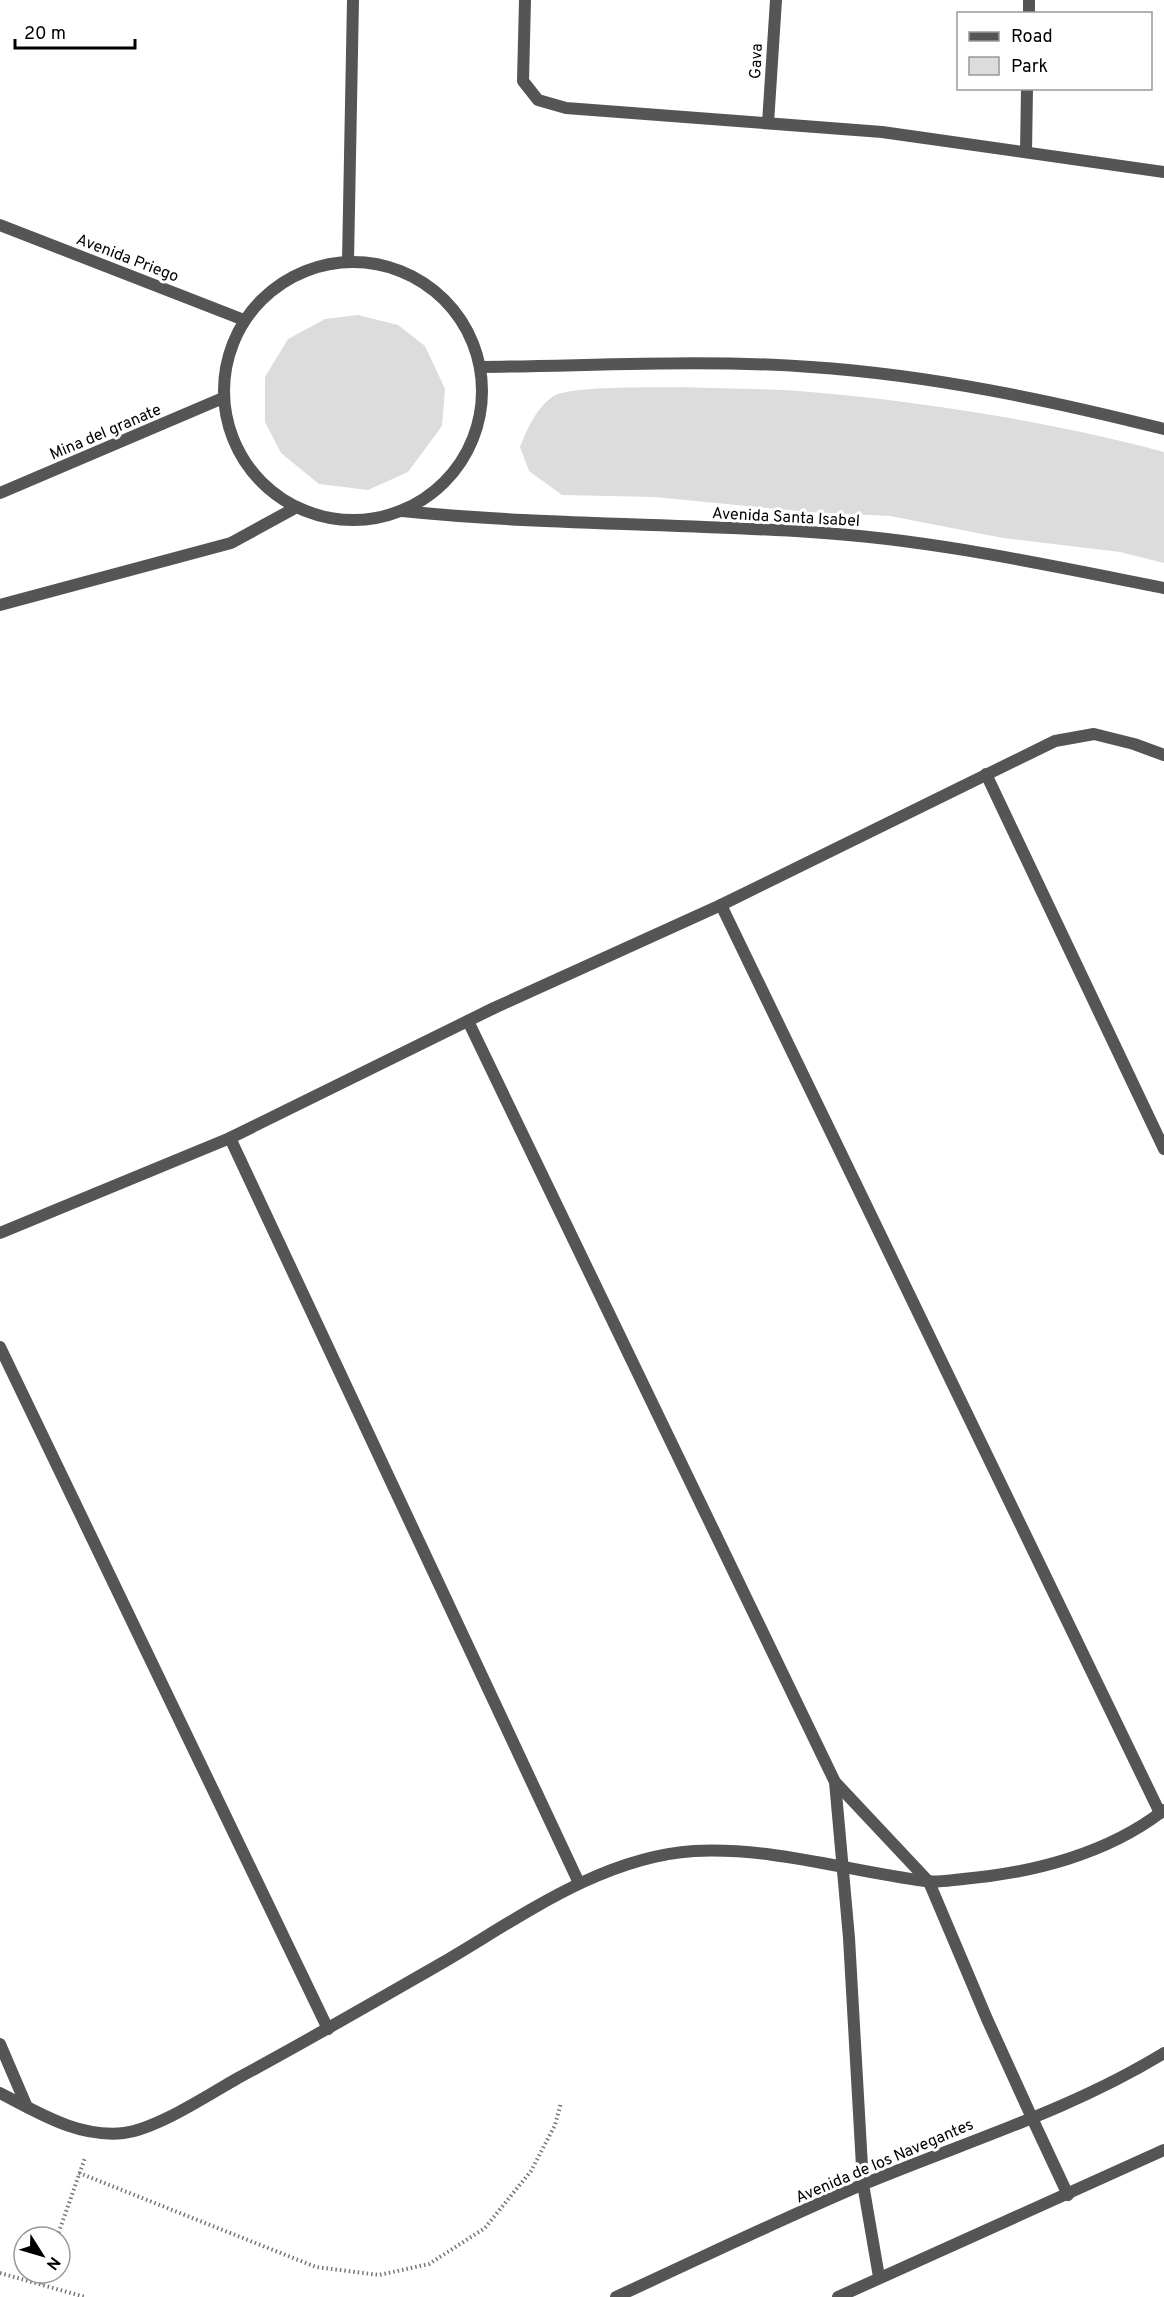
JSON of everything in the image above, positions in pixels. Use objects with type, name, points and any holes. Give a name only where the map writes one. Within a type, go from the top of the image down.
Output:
[{"type":"street","points":[[348,261],[353,0]]},
{"type":"street","points":[[525,0],[523,81],[538,100],[566,108],[882,132],[1164,172]]},
{"type":"street","name":"Gava","points":[[768,123],[776,0]]},
{"type":"street","points":[[1026,153],[1027,90]]},
{"type":"street","name":"Avenida Priego","points":[[0,225],[244,320]]},
{"type":"street","points":[[348,261],[378,264],[408,273],[434,289],[461,320],[471,338],[480,368],[480,408],[477,429],[464,457],[441,485],[426,498],[402,511],[375,519],[348,521],[320,517],[295,508],[272,493],[252,474],[242,459],[227,426],[223,398],[224,371],[232,345],[244,320],[264,296],[289,278],[318,266],[348,261]]},
{"type":"street","points":[[480,368],[730,363],[813,367],[992,391],[1085,409],[1164,429]]},
{"type":"street","name":"Mina del granate","points":[[0,493],[223,398]]},
{"type":"street","points":[[0,605],[231,543],[295,508]]},
{"type":"street","name":"Avenida Santa Isabel","points":[[402,511],[499,520],[811,532],[932,545],[1164,588]]},
{"type":"street","points":[[0,1233],[230,1138],[468,1020],[721,905],[1055,741],[1094,734],[1134,744],[1164,755]]},
{"type":"street","points":[[986,774],[1164,1149]]},
{"type":"street","points":[[0,2093],[61,2125],[94,2132],[126,2133],[166,2117],[328,2029],[579,1883],[643,1861],[689,1851],[741,1850],[841,1865],[929,1882],[1004,1875],[1061,1861],[1119,1838],[1162,1812],[721,905]]},
{"type":"street","points":[[468,1020],[835,1782],[929,1882],[987,2019],[1068,2195]]},
{"type":"street","points":[[230,1138],[579,1883]]},
{"type":"street","points":[[0,1347],[328,2029]]},
{"type":"street","points":[[835,1782],[849,1938],[863,2184],[879,2277]]},
{"type":"street","points":[[0,2044],[27,2107]]},
{"type":"street","name":"Avenida de los Navegantes","points":[[616,2297],[863,2184],[1032,2118],[1132,2073],[1164,2053]]},
{"type":"street","points":[[838,2297],[1164,2150]]},
{"type":"path","points":[[79,2174],[316,2267],[380,2275],[429,2264],[485,2228],[531,2171],[555,2125],[561,2103]]},
{"type":"path","points":[[61,2225],[94,2132]]},
{"type":"path","points":[[44,2285],[85,2297]]},
{"type":"green space","points":[[358,315],[398,325],[425,346],[445,389],[442,426],[408,472],[368,490],[319,484],[281,453],[265,422],[265,377],[288,339],[325,319]]},
{"type":"green space","points":[[681,387],[804,391],[907,402],[1038,423],[1164,452],[1164,563],[1120,552],[1003,538],[890,516],[808,512],[655,497],[562,495],[529,471],[520,447],[537,413],[552,397],[561,393],[594,389]]}]
